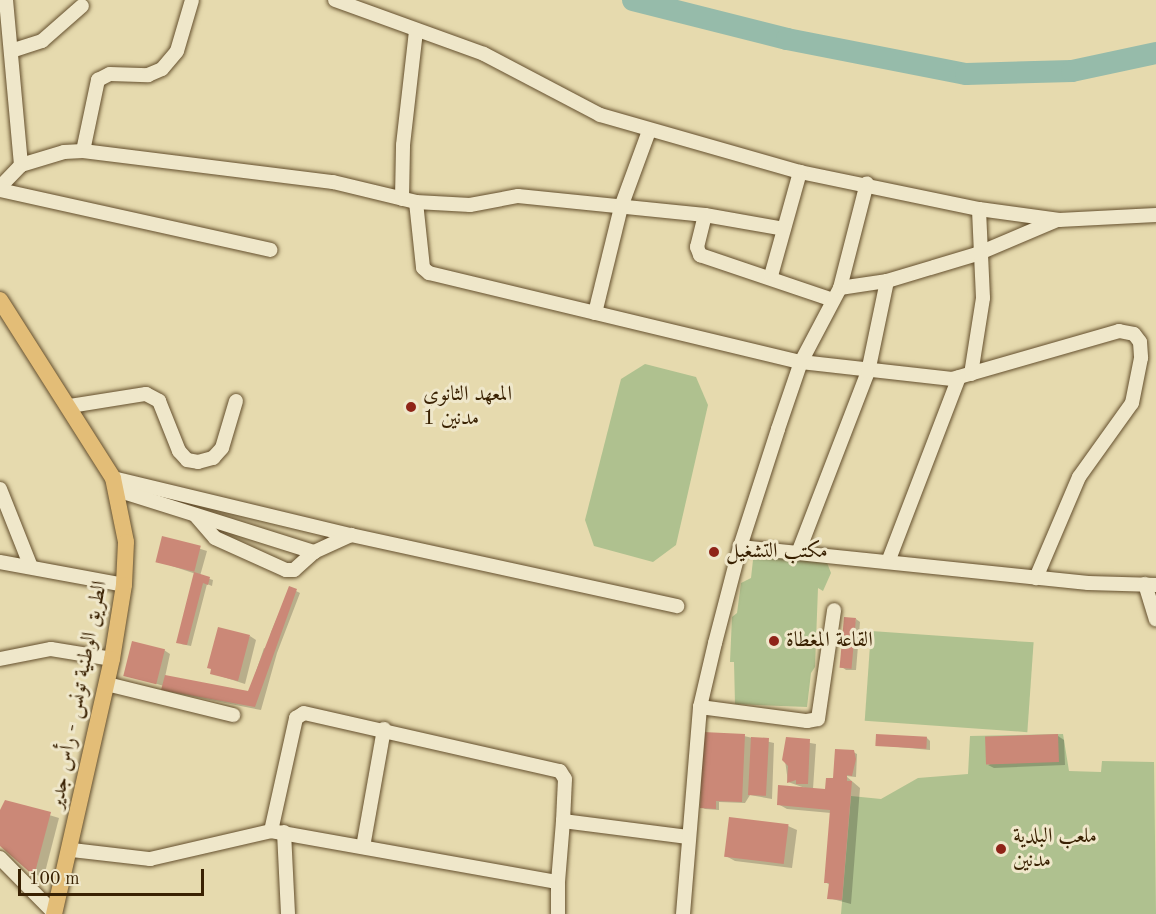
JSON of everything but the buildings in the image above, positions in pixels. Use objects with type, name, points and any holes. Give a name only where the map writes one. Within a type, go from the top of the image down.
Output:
[{"type":"main road","name":"الطريق الوطنية تونس - رأس جدير","points":[[0,300],[70,406],[115,484],[126,542],[124,585],[112,659],[72,850],[54,914]]},
{"type":"street","points":[[6,0],[21,165]]},
{"type":"street","points":[[83,151],[98,80],[110,74],[148,75],[162,69],[177,51],[192,0]]},
{"type":"street","points":[[335,0],[484,54],[600,115],[649,131],[800,172],[867,183],[979,209],[1059,220],[1156,215]]},
{"type":"street","points":[[10,51],[42,41],[82,6]]},
{"type":"street","points":[[402,199],[416,31]]},
{"type":"street","points":[[595,313],[621,207],[649,131]]},
{"type":"street","points":[[270,250],[0,188],[21,165],[64,152],[83,151],[333,183],[416,202],[470,205],[518,196],[705,215],[784,229]]},
{"type":"street","points":[[771,276],[800,172]]},
{"type":"street","points":[[683,914],[700,706],[740,547],[801,362],[836,294],[867,183]]},
{"type":"street","points":[[416,202],[426,271],[801,362],[868,372],[965,376],[1119,331],[1130,332],[1140,342],[1139,377],[1132,403],[1079,477],[1035,578]]},
{"type":"street","points":[[888,562],[965,376],[983,298],[979,209]]},
{"type":"street","points":[[705,215],[697,247],[700,255],[836,294],[982,252],[1059,220]]},
{"type":"street","points":[[798,553],[868,372],[887,280]]},
{"type":"street","points":[[70,406],[146,394],[159,401],[179,451],[187,460],[198,462],[213,458],[222,448],[236,401]]},
{"type":"street","points":[[115,484],[195,515],[314,552]]},
{"type":"street","points":[[115,484],[677,606]]},
{"type":"street","points":[[0,489],[31,567]]},
{"type":"street","points":[[195,515],[215,538],[286,570],[294,570],[314,552],[351,535]]},
{"type":"street","points":[[314,552],[319,527]]},
{"type":"street","points":[[740,547],[1035,578],[1151,585],[1156,619]]},
{"type":"street","points":[[0,562],[124,585]]},
{"type":"street","points":[[700,706],[807,721],[818,719],[834,610]]},
{"type":"street","points":[[0,659],[51,649],[112,659]]},
{"type":"street","points":[[107,684],[233,715]]},
{"type":"street","points":[[288,914],[278,832],[298,714],[384,729],[560,771],[566,779],[558,882],[558,914]]},
{"type":"street","points":[[363,847],[384,729]]},
{"type":"street","points":[[563,821],[688,837]]},
{"type":"street","points":[[72,850],[150,859],[278,832],[558,882]]},
{"type":"street","points":[[0,858],[54,914]]},
{"type":"green space","points":[[645,364],[696,377],[708,405],[676,545],[653,562],[594,546],[585,520],[621,379]]},
{"type":"green space","name":"القاعة المغطاة","points":[[754,551],[826,560],[831,573],[823,591],[818,588],[815,667],[811,673],[807,707],[735,704],[734,662],[730,662],[732,617],[737,613],[741,583],[751,578]]},
{"type":"green space","points":[[871,631],[1034,642],[1027,732],[865,721]]},
{"type":"green space","name":"ملعب البلدية مدنين","points":[[1063,734],[1069,771],[1101,772],[1102,761],[1154,762],[1156,914],[841,914],[851,796],[881,799],[918,778],[968,774],[970,736]]},
{"type":"waterway","points":[[633,0],[787,39],[966,74],[1072,71],[1156,53]]},
{"type":"place","name":"المعهد الثانوي مدنين 1","points":[[411,407]]},
{"type":"place","name":"مكتب التشغيل","points":[[714,552]]},
{"type":"place","name":"القاعة المغطاة","points":[[774,641]]},
{"type":"place","name":"ملعب البلدية مدنين","points":[[1001,849]]}]
